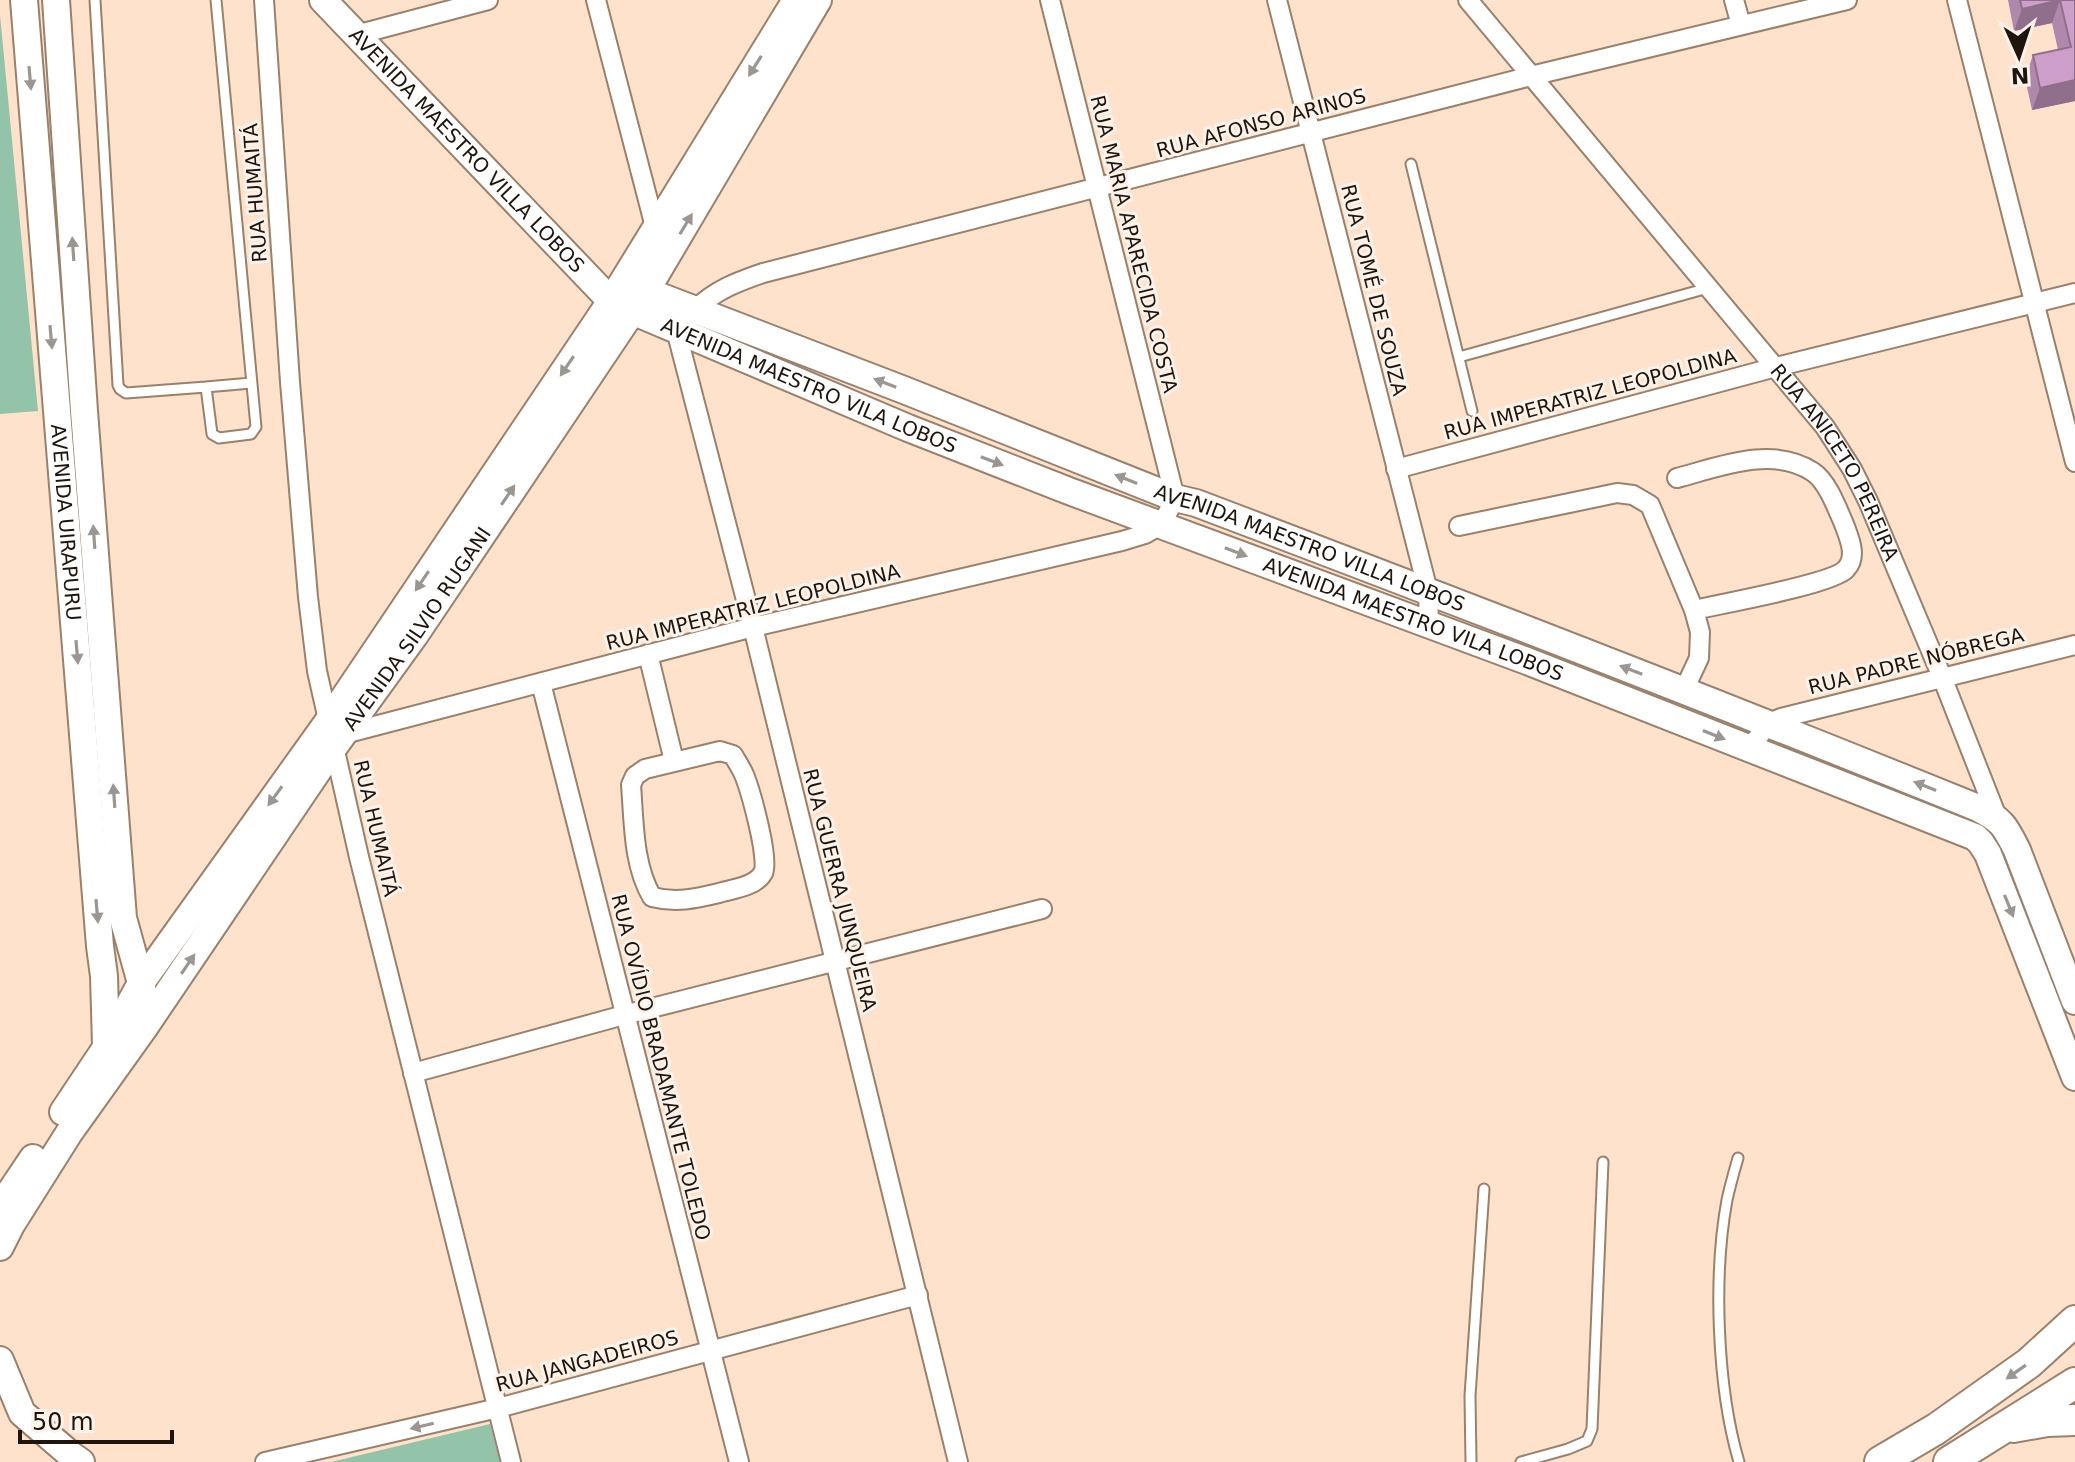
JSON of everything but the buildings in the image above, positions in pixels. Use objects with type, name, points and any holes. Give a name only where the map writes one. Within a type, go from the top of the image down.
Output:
[{"type":"main road","points":[[1880,1462],[1936,1429],[2029,1363],[2075,1321]]},
{"type":"main road","points":[[1949,1462],[2075,1383]]},
{"type":"main road","points":[[1999,1429],[2075,1420]]},
{"type":"street","name":"AVENIDA UIRAPURU","points":[[24,0],[104,976],[107,1046]]},
{"type":"street","name":"AVENIDA UIRAPURU","points":[[56,0],[123,918],[141,983],[144,1028]]},
{"type":"street","name":"RUA HUMAITÁ","points":[[264,0],[290,382],[317,671],[335,735],[413,1073],[511,1462]]},
{"type":"street","name":"AVENIDA MAESTRO VILLA LOBOS","points":[[323,0],[628,296],[695,310],[1175,498],[1196,503],[1769,723],[1997,817]]},
{"type":"street","points":[[356,35],[488,0]]},
{"type":"street","points":[[596,0],[655,227]]},
{"type":"street","name":"AVENIDA SILVIO RUGANI","points":[[628,296],[655,227],[796,0]]},
{"type":"street","name":"AVENIDA SILVIO RUGANI","points":[[0,1207],[107,1046],[141,983],[415,635],[818,0]]},
{"type":"street","name":"RUA MARIA APARECIDA COSTA","points":[[1050,0],[1175,498]]},
{"type":"street","name":"RUA TOMÉ DE SOUZA","points":[[1277,0],[1428,591],[1429,624]]},
{"type":"street","name":"RUA ANICETO PEREIRA","points":[[1468,0],[1776,367],[1825,427],[1852,469],[1942,677],[1997,817],[2017,850],[2075,1001]]},
{"type":"street","points":[[1734,0],[1741,25]]},
{"type":"street","name":"RUA AFONSO ARINOS","points":[[695,310],[714,293],[763,273],[1531,76],[1847,0]]},
{"type":"street","points":[[1957,0],[2075,462]]},
{"type":"street","name":"RUA IMPERATRIZ LEOPOLDINA","points":[[1396,469],[1776,367],[2075,293]]},
{"type":"street","name":"AVENIDA MAESTRO VILA LOBOS","points":[[628,296],[676,330],[908,428],[1429,624],[1975,837],[1988,854],[2075,1077]]},
{"type":"street","name":"RUA GUERRA JUNQUEIRA","points":[[676,330],[753,627],[958,1462]]},
{"type":"street","points":[[57,412],[84,411]]},
{"type":"street","points":[[1677,478],[1739,462],[1781,458],[1815,472],[1832,496],[1851,541],[1853,556],[1847,568],[1837,576],[1694,610]]},
{"type":"street","points":[[1459,526],[1617,493],[1633,495],[1650,505],[1694,610],[1700,632],[1699,658],[1684,690]]},
{"type":"street","points":[[1162,524],[1175,498]]},
{"type":"street","name":"RUA IMPERATRIZ LEOPOLDINA","points":[[335,735],[753,627],[1122,541],[1145,534],[1162,524]]},
{"type":"street","name":"RUA PADRE NÓBREGA","points":[[1769,723],[2075,645]]},
{"type":"street","points":[[648,654],[674,761]]},
{"type":"street","name":"RUA OVÍDIO BRADAMANTE TOLEDO","points":[[541,683],[739,1462]]},
{"type":"street","points":[[1749,749],[1769,723]]},
{"type":"street","name":"AVENIDA SILVIO RUGANI","points":[[0,1247],[69,1133],[144,1028],[335,735]]},
{"type":"street","points":[[720,751],[733,755],[745,777],[765,863],[762,875],[750,884],[708,896],[671,901],[652,897],[643,882],[631,785],[635,776],[645,769],[674,761],[720,751]]},
{"type":"street","points":[[413,1073],[624,1015],[1042,909]]},
{"type":"street","points":[[2021,939],[2047,929]]},
{"type":"street","name":"RUA JANGADEIROS","points":[[265,1462],[498,1408],[918,1295]]},
{"type":"street","points":[[0,1360],[22,1413],[81,1462]]},
{"type":"lane","points":[[95,0],[118,385],[126,393],[251,383]]},
{"type":"lane","points":[[206,387],[212,434],[219,438],[254,431],[216,0]]},
{"type":"lane","points":[[1411,164],[1472,411]]},
{"type":"lane","points":[[1459,357],[1708,288]]},
{"type":"lane","points":[[1738,1158],[1726,1209],[1719,1279],[1725,1397],[1739,1462]]},
{"type":"lane","points":[[1521,1462],[1587,1441],[1592,1429],[1603,1162]]},
{"type":"lane","points":[[1471,1462],[1470,1396],[1484,1189]]},
{"type":"green space","points":[[0,15],[38,411],[0,414]]},
{"type":"green space","points":[[490,1424],[500,1462],[331,1462]]}]
